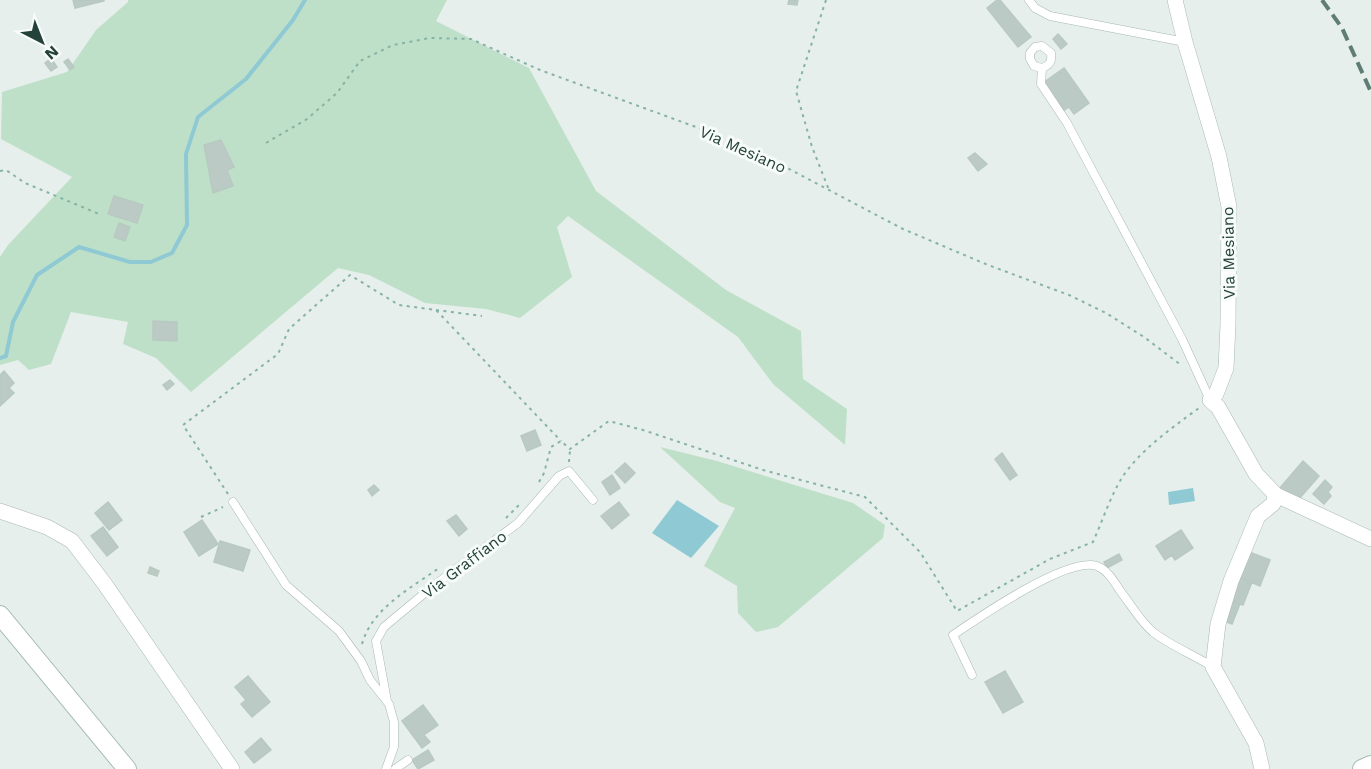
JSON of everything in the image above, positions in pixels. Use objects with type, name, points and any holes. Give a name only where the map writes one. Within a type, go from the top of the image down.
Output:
[{"type":"main road","points":[[0,615],[127,769]]},
{"type":"main road","points":[[1362,769],[1371,765]]},
{"type":"street","name":"Via Mesiano","points":[[1175,0],[1219,157],[1229,207],[1226,368],[1216,394],[1210,400]]},
{"type":"street","points":[[1210,400],[1218,407],[1256,474],[1276,495],[1371,539]]},
{"type":"street","points":[[1262,769],[1256,743],[1213,667],[1218,624],[1231,581],[1258,516],[1273,504],[1276,495]]},
{"type":"street","points":[[0,510],[47,527],[72,541],[104,583],[232,769]]},
{"type":"lane","points":[[1029,0],[1035,8],[1050,16],[1185,42]]},
{"type":"lane","points":[[1042,68],[1041,84],[1067,123],[1182,339],[1210,400]]},
{"type":"lane","name":"Via Graffiano","points":[[386,769],[394,747],[394,722],[387,701],[376,641],[384,627],[432,587],[518,523],[559,476],[569,471],[593,500]]},
{"type":"lane","name":"Via Graffiano","points":[[233,502],[286,585],[339,632],[361,661],[370,680],[387,701]]},
{"type":"lane","points":[[972,675],[953,635],[999,605],[1065,569],[1089,565],[1097,566],[1109,574],[1151,631],[1213,667]]},
{"type":"lane","points":[[395,769],[408,760]]},
{"type":"path","points":[[826,0],[796,91],[812,147],[829,190]]},
{"type":"path","name":"Via Mesiano","points":[[266,144],[307,119],[337,93],[360,61],[393,45],[430,38],[471,39],[540,70],[715,134],[772,160],[903,230],[1068,295],[1106,313],[1180,362],[1186,370]]},
{"type":"path","points":[[0,171],[6,170],[25,183],[99,214]]},
{"type":"path","points":[[201,517],[233,502],[183,425],[278,354],[289,330],[350,275],[399,304],[482,316]]},
{"type":"path","points":[[436,310],[570,449],[609,421],[763,470],[865,497],[920,552],[957,611],[1050,559],[1093,542],[1120,481],[1130,467],[1168,431],[1210,400]]},
{"type":"path","points":[[550,456],[551,447],[561,441]]},
{"type":"green space","points":[[128,0],[447,0],[436,21],[529,68],[596,191],[726,290],[801,331],[803,379],[847,409],[845,445],[773,384],[738,337],[568,216],[557,227],[572,277],[520,318],[486,309],[425,303],[369,275],[338,268],[191,392],[156,358],[123,344],[128,322],[71,312],[51,364],[29,370],[18,360],[0,365],[0,257],[8,245],[72,177],[1,139],[2,92],[67,72],[96,30]]},
{"type":"green space","points":[[660,447],[717,461],[853,503],[885,525],[883,538],[778,627],[756,632],[738,613],[737,586],[704,566],[735,508],[720,502]]},
{"type":"water","points":[[1193,488],[1195,501],[1169,505],[1168,492]]},
{"type":"water","points":[[677,500],[719,526],[691,558],[652,533]]},
{"type":"building","points":[[73,0],[104,0],[104,1],[75,8]]},
{"type":"building","points":[[789,0],[798,0],[797,5],[788,4]]},
{"type":"building","points":[[1000,0],[1031,37],[1018,47],[987,8]]},
{"type":"building","points":[[1058,34],[1067,44],[1061,49],[1053,39]]},
{"type":"building","points":[[51,58],[57,67],[51,71],[45,63]]},
{"type":"building","points":[[68,59],[74,67],[70,70],[64,62]]},
{"type":"building","points":[[1064,68],[1089,103],[1074,114],[1069,107],[1063,111],[1043,83]]},
{"type":"building","points":[[221,140],[234,167],[227,170],[233,186],[213,193],[204,145]]},
{"type":"building","points":[[975,153],[987,164],[978,171],[968,158]]},
{"type":"building","points":[[114,196],[143,205],[137,223],[108,214]]},
{"type":"building","points":[[119,223],[130,227],[125,241],[114,237]]},
{"type":"building","points":[[153,321],[177,322],[177,341],[153,340]]},
{"type":"building","points":[[4,371],[14,383],[9,388],[14,393],[0,406],[0,375]]},
{"type":"building","points":[[170,380],[174,384],[167,390],[163,385]]},
{"type":"building","points":[[535,430],[541,445],[527,451],[521,436]]},
{"type":"building","points":[[1002,453],[1017,475],[1010,480],[995,459]]},
{"type":"building","points":[[1303,461],[1319,476],[1298,500],[1279,489]]},
{"type":"building","points":[[625,463],[635,473],[625,483],[615,472]]},
{"type":"building","points":[[612,475],[620,488],[610,495],[602,482]]},
{"type":"building","points":[[1325,480],[1332,487],[1328,492],[1331,496],[1324,504],[1313,494]]},
{"type":"building","points":[[374,485],[379,490],[372,496],[368,490]]},
{"type":"building","points":[[108,502],[122,520],[109,530],[95,513]]},
{"type":"building","points":[[619,502],[629,515],[612,529],[601,516]]},
{"type":"building","points":[[456,515],[467,529],[459,536],[447,521]]},
{"type":"building","points":[[202,520],[218,544],[199,556],[184,532]]},
{"type":"building","points":[[103,527],[118,547],[107,556],[91,536]]},
{"type":"building","points":[[1181,530],[1193,548],[1175,560],[1172,555],[1165,560],[1156,546]]},
{"type":"building","points":[[220,541],[250,550],[243,571],[214,562]]},
{"type":"building","points":[[1249,552],[1270,560],[1260,586],[1239,577]]},
{"type":"building","points":[[1119,554],[1122,560],[1107,568],[1104,562]]},
{"type":"building","points":[[150,567],[159,571],[157,576],[148,573]]},
{"type":"building","points":[[1239,577],[1252,582],[1243,605],[1230,600]]},
{"type":"building","points":[[1230,600],[1240,604],[1232,624],[1222,620]]},
{"type":"building","points":[[1005,671],[1023,702],[1003,713],[985,682]]},
{"type":"building","points":[[248,676],[270,702],[252,717],[241,704],[246,700],[235,687]]},
{"type":"building","points":[[423,705],[438,725],[424,735],[430,742],[422,748],[402,721]]},
{"type":"building","points":[[261,738],[271,750],[254,763],[245,752]]},
{"type":"building","points":[[428,750],[434,760],[418,769],[412,760]]},
{"type":"waterway","points":[[0,358],[6,356],[13,322],[37,275],[79,247],[130,262],[151,262],[172,253],[187,225],[186,154],[198,117],[246,79],[293,20],[305,0]]},
{"type":"railway","points":[[1322,0],[1342,28],[1371,92]]}]
